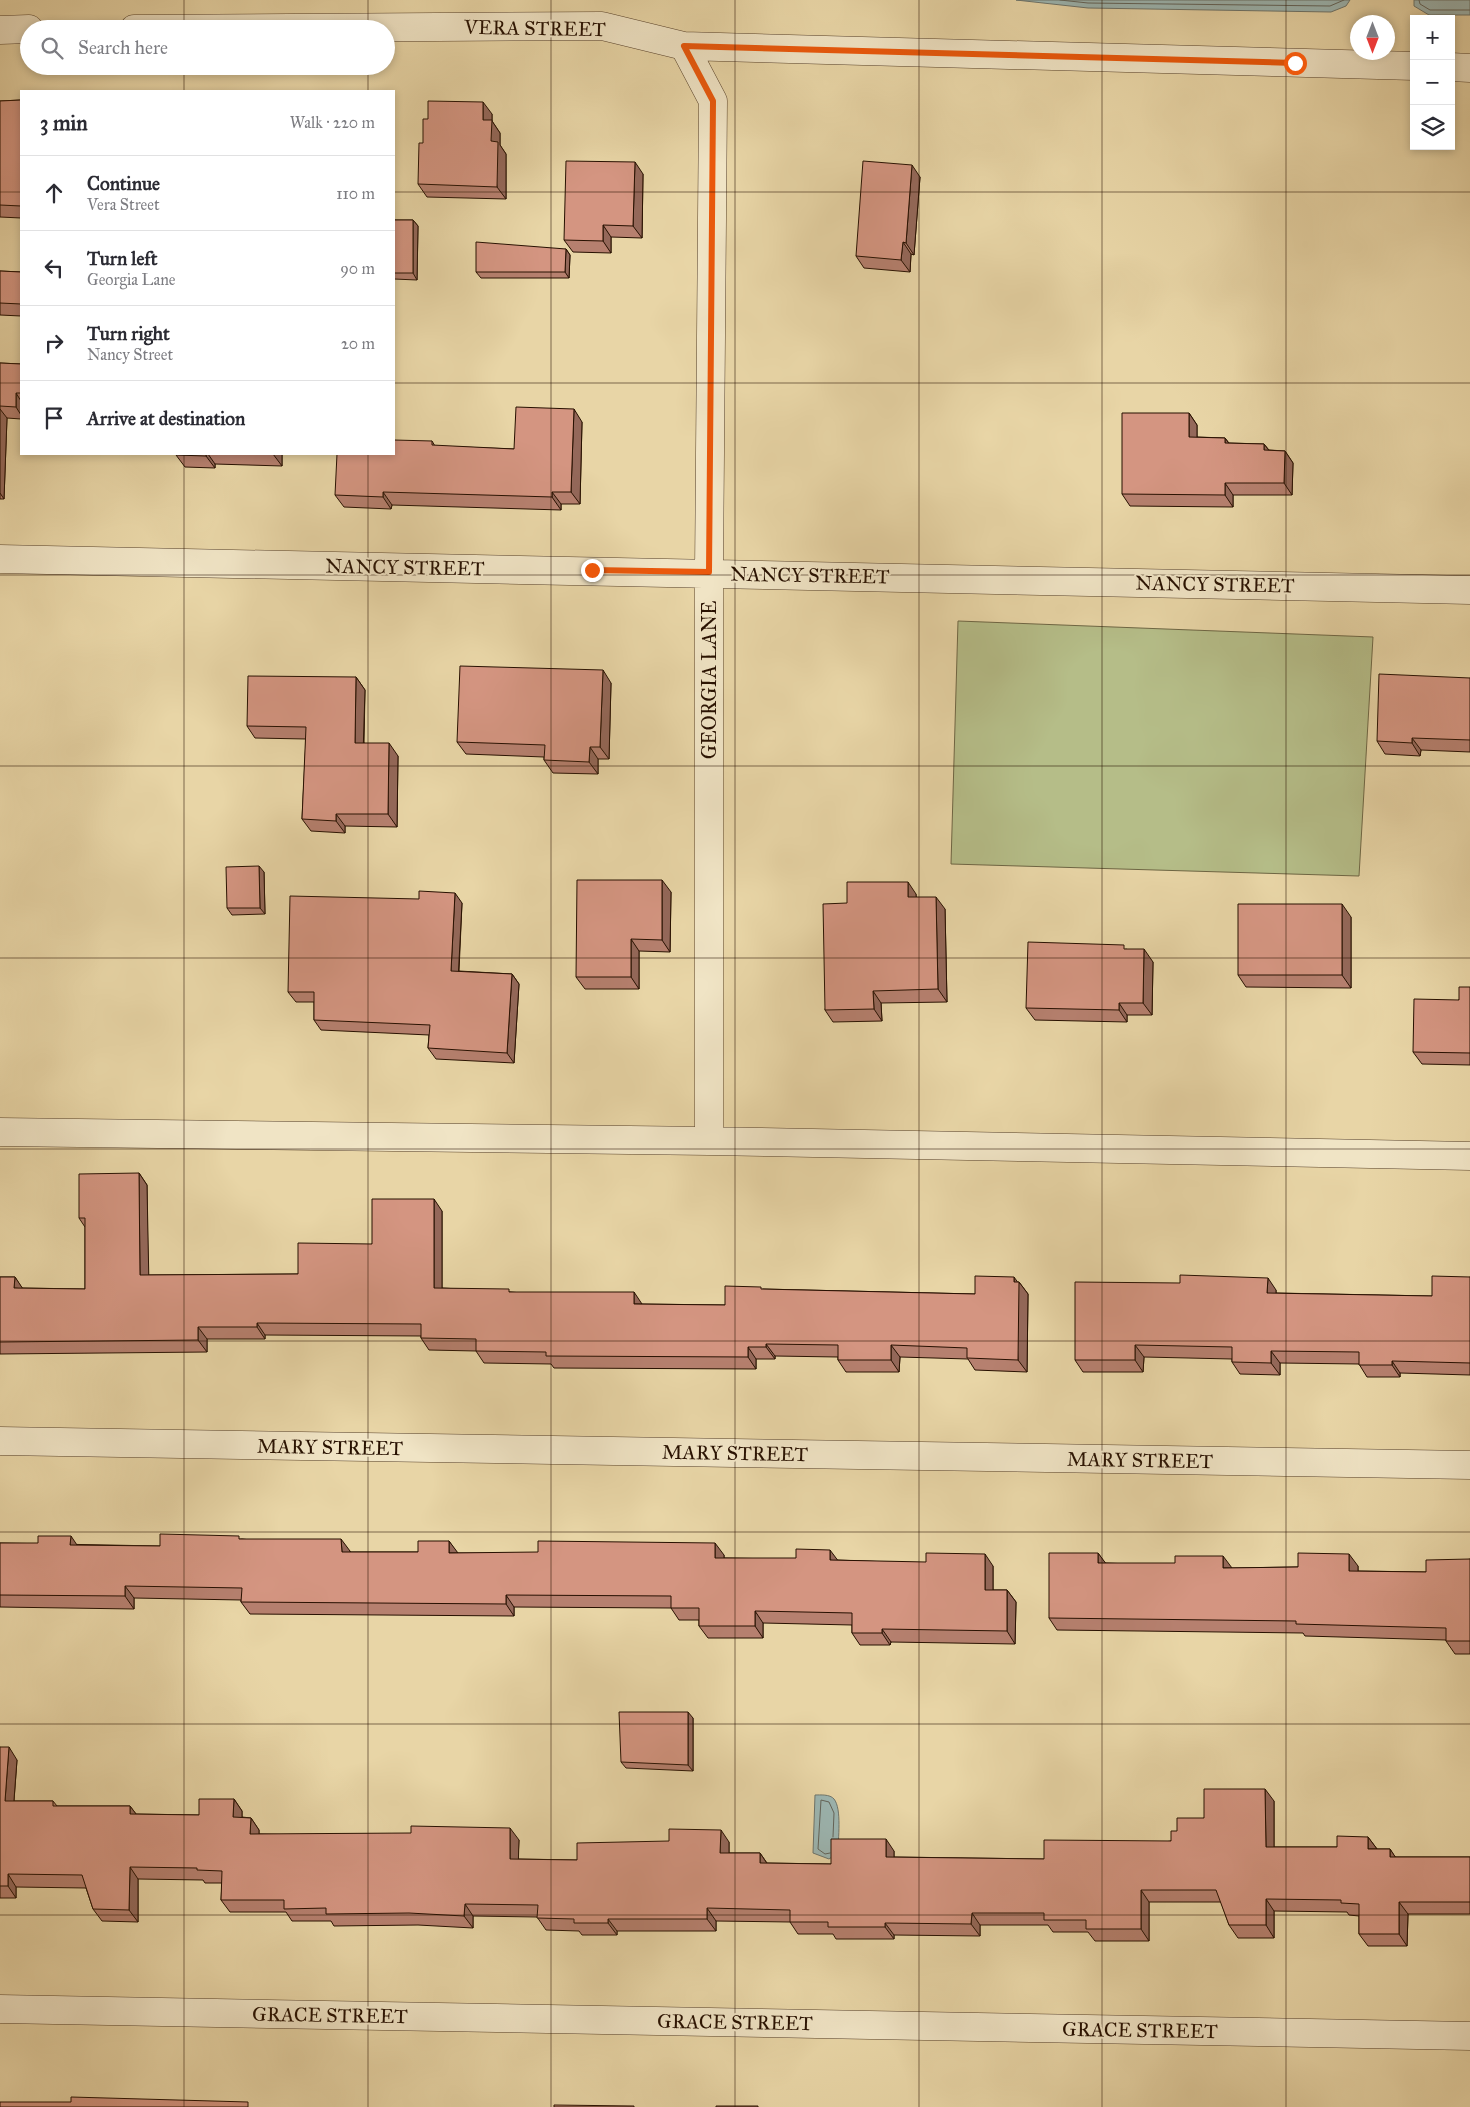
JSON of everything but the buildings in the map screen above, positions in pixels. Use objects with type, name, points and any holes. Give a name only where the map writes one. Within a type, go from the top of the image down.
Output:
[{"type":"street","name":"VERA STREET","points":[[395,27],[602,26],[684,46],[1410,66]]},
{"type":"street","points":[[0,30],[20,29]]},
{"type":"street","name":"GEORGIA LANE","points":[[684,46],[713,101],[709,572],[709,1141]]},
{"type":"street","points":[[1455,67],[1470,68]]},
{"type":"street","name":"NANCY STREET","points":[[0,559],[709,572],[1470,590]]},
{"type":"street","points":[[0,1132],[709,1141],[1470,1156]]},
{"type":"street","name":"MARY STREET","points":[[0,1441],[1470,1465]]},
{"type":"street","name":"GRACE STREET","points":[[0,2009],[1470,2036]]},
{"type":"green space","points":[[958,621],[1373,637],[1359,876],[951,864]]},
{"type":"water","points":[[1016,0],[1350,0],[1346,6],[1331,12],[1088,8]]},
{"type":"water","points":[[1414,0],[1470,0],[1470,15],[1429,15],[1414,6]]},
{"type":"water","points":[[815,1795],[832,1797],[838,1810],[838,1853],[829,1859],[813,1853]]},
{"type":"route","points":[[592,570],[709,572],[713,101],[684,46],[1295,63]]}]
